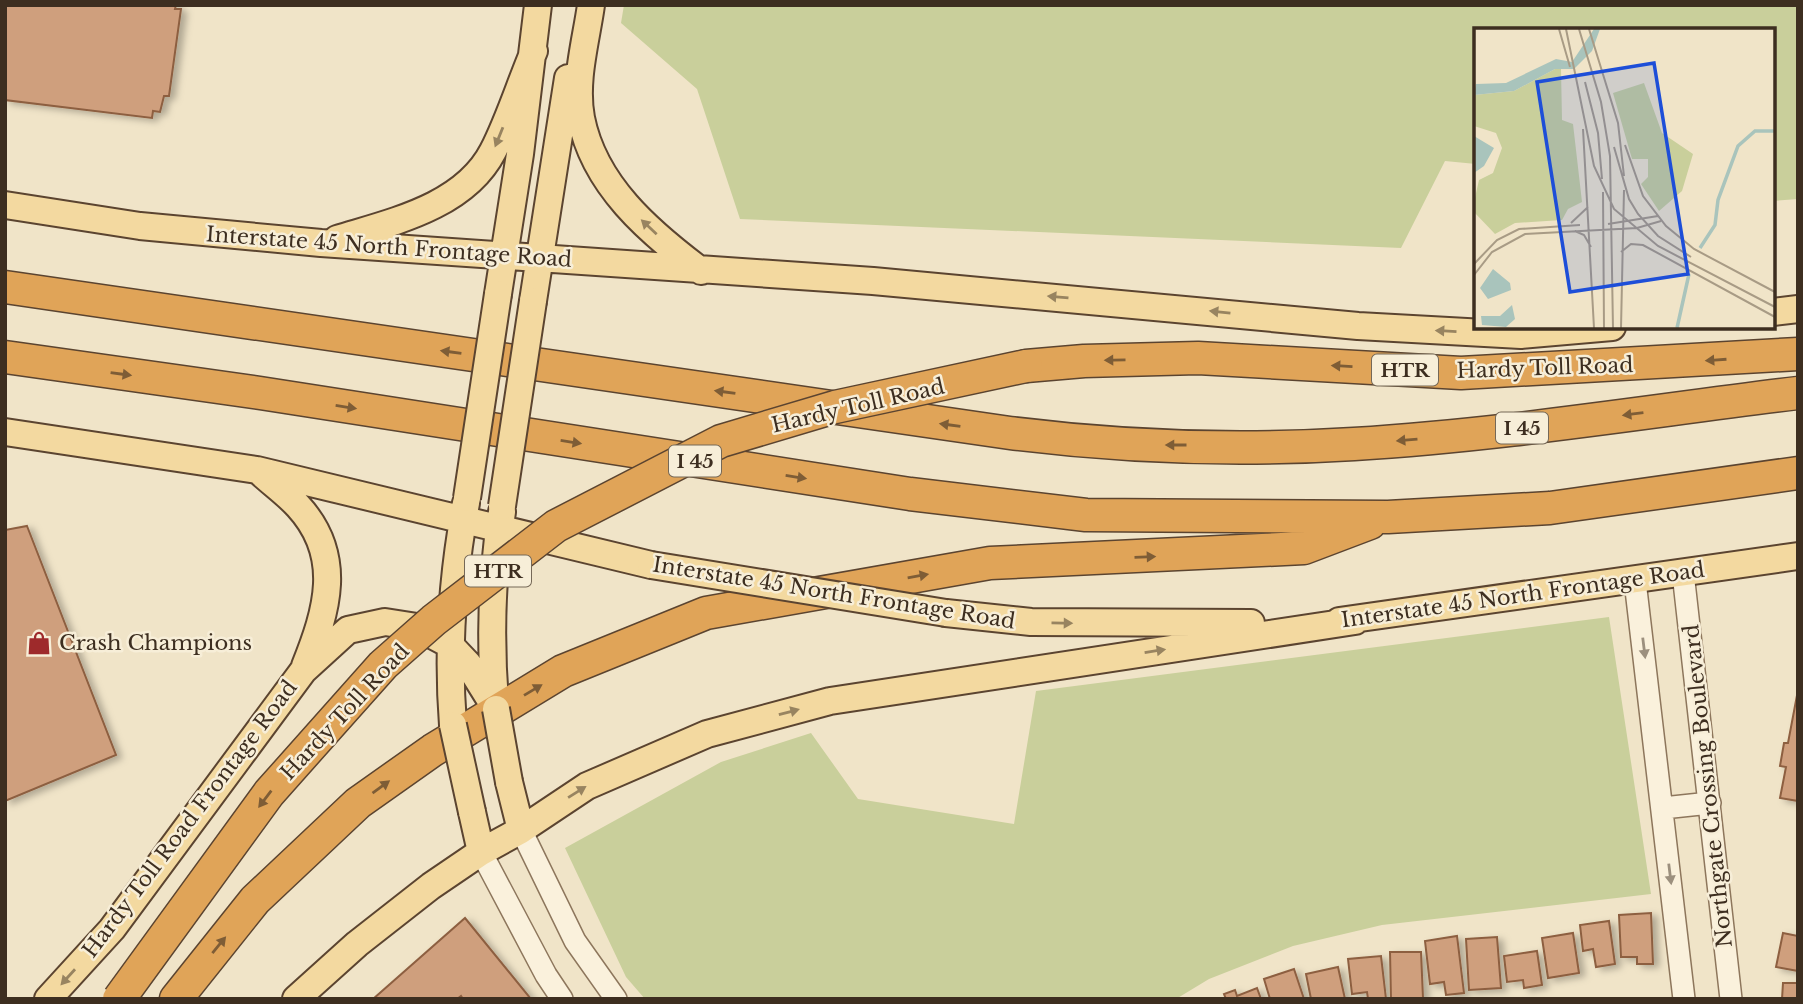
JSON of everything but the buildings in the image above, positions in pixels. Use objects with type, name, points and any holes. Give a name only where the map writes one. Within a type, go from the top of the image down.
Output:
[{"type":"highway","points":[[5,267],[57,295]]},
{"type":"highway","name":"I 45","points":[[5,287],[1010,433],[1127,445],[1297,446],[1367,443],[1461,435],[1798,393]]},
{"type":"highway","name":"Hardy Toll Road","points":[[119,999],[269,793],[383,665],[434,620],[556,526],[721,441],[835,407],[1026,366],[1084,361],[1198,358],[1461,373],[1791,355]]},
{"type":"highway","name":"I 45","points":[[5,357],[911,495],[1086,515],[1388,517],[1550,508],[1798,473]]},
{"type":"highway","points":[[5,381],[71,367]]},
{"type":"highway","points":[[176,999],[255,900],[358,803],[433,750],[563,671],[694,618],[990,563],[1304,548],[1388,517]]},
{"type":"main road","points":[[481,852],[453,725],[453,581],[534,51],[537,5]]},
{"type":"main road","points":[[521,830],[496,709],[491,646],[501,518],[579,5]]},
{"type":"main road","points":[[591,5],[581,74],[581,117],[599,171],[631,210],[672,249],[701,271]]},
{"type":"main road","points":[[321,243],[403,219],[459,192],[492,154],[534,51]]},
{"type":"main road","name":"Interstate 45 North Frontage Road","points":[[5,205],[140,226],[321,243],[886,282],[1371,327],[1521,335],[1589,329]]},
{"type":"main road","points":[[1775,312],[1798,309]]},
{"type":"main road","name":"Interstate 45 North Frontage Road","points":[[5,432],[257,470],[465,509],[650,565],[946,613],[1044,622],[1164,624],[1356,621],[1798,556]]},
{"type":"main road","points":[[257,470],[299,507],[318,537],[328,572],[325,617],[303,671]]},
{"type":"main road","points":[[398,624],[421,616],[453,581]]},
{"type":"main road","points":[[296,999],[357,944],[431,886],[481,852],[521,830],[587,786],[707,734],[830,701],[1356,621]]},
{"type":"main road","points":[[303,671],[348,630],[385,622],[417,627],[455,656],[496,709]]},
{"type":"main road","name":"Hardy Toll Road Frontage Road","points":[[48,999],[112,929],[303,671]]},
{"type":"street","name":"Northgate Crossing Boulevard","points":[[1683,573],[1731,999]]},
{"type":"street","points":[[1635,581],[1684,999]]},
{"type":"street","points":[[1663,807],[1710,803]]},
{"type":"street","points":[[521,830],[575,941],[616,999]]},
{"type":"street","points":[[481,852],[539,963],[562,999]]},
{"type":"green space","points":[[624,5],[1798,5],[1798,199],[1775,201],[1775,28],[1474,28],[1474,164],[1445,161],[1401,248],[740,219],[697,89],[621,23]]},
{"type":"green space","points":[[1609,617],[1651,894],[1382,925],[1293,946],[1209,979],[1176,999],[645,999],[626,977],[565,848],[721,762],[811,733],[858,799],[1014,824],[1036,691]]},
{"type":"place","name":"Crash Champions","points":[[39,643]]}]
